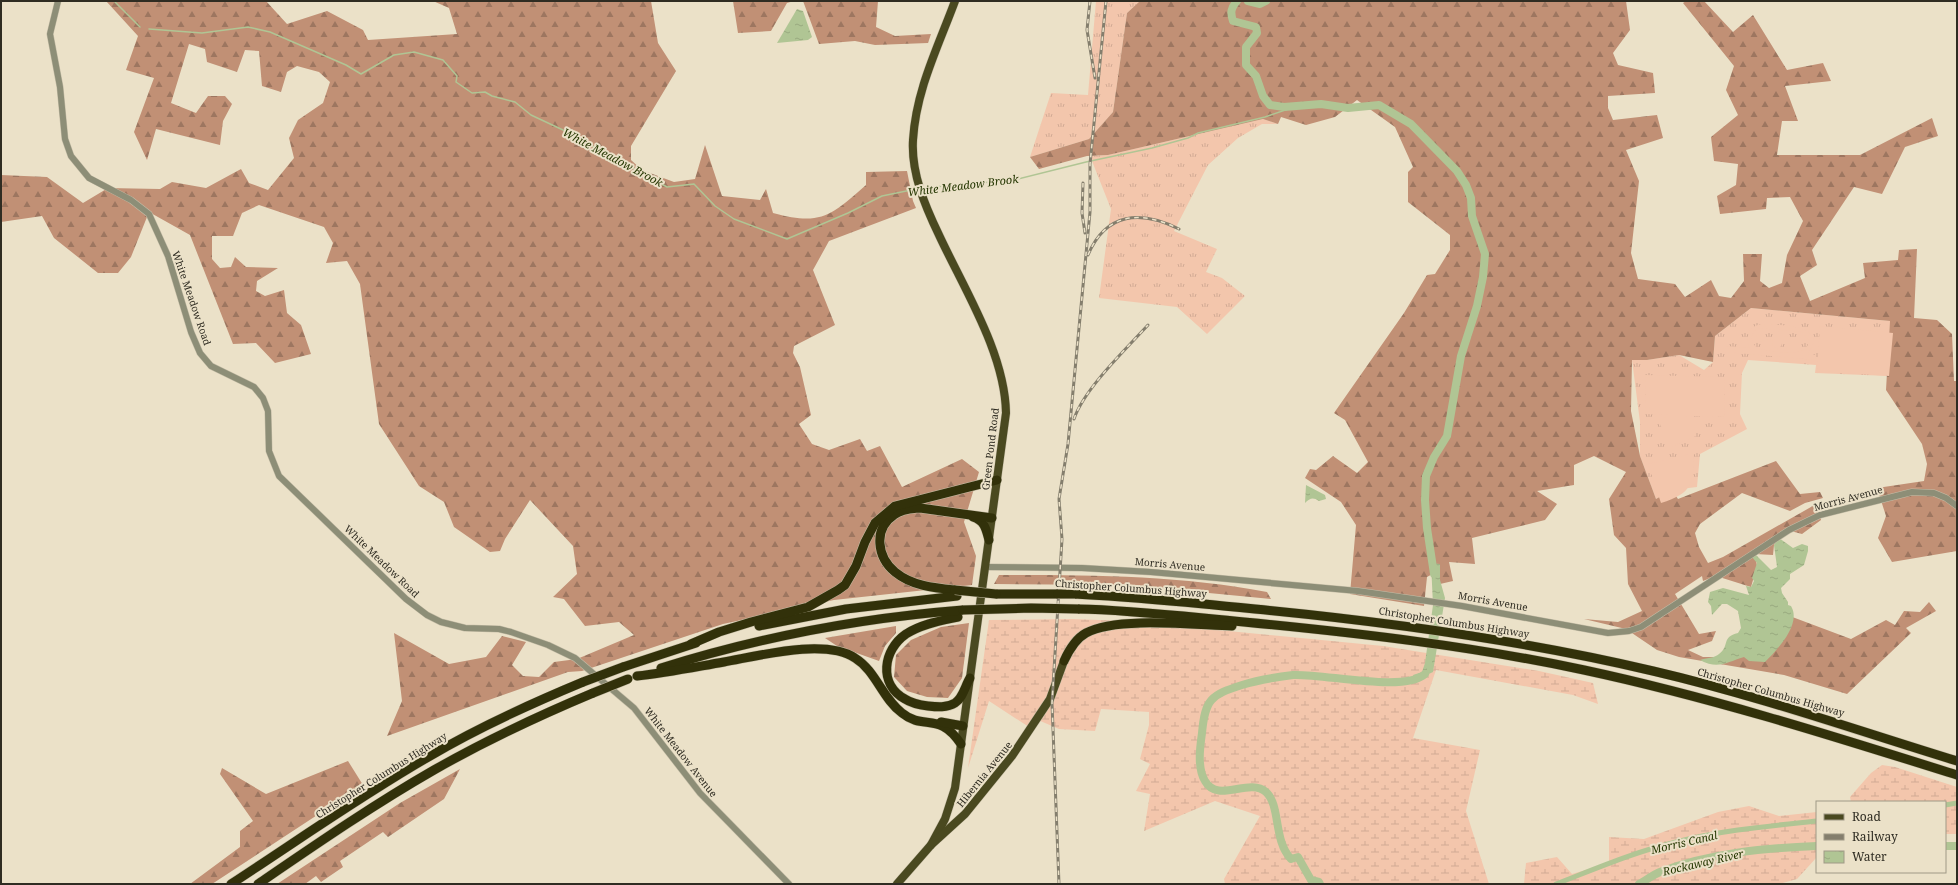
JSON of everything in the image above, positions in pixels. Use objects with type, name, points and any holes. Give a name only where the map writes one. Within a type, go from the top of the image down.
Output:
[{"type":"highway","points":[[691,644],[719,632],[750,622],[808,607],[838,590],[850,578],[875,523],[895,506],[997,480]]},
{"type":"highway","points":[[956,593],[927,587],[901,576],[894,571],[884,559],[880,550],[879,540],[881,530],[889,519],[905,510],[920,508],[992,518]]},
{"type":"highway","points":[[966,515],[983,523],[986,527],[989,540]]},
{"type":"highway","name":"Christopher Columbus Highway","points":[[231,884],[377,788],[430,756],[514,712],[583,682],[691,644],[759,626],[872,605],[956,593],[1075,594],[1140,598],[1306,613],[1416,626],[1452,632],[1553,649],[1686,679],[1776,704],[1957,761]]},
{"type":"highway","points":[[258,884],[375,806],[434,770],[510,730],[592,693],[632,678],[716,652],[802,632],[888,618],[960,614],[1013,608],[1078,609],[1145,613],[1320,629],[1439,644],[1556,664],[1687,694],[1817,731],[1957,775]]},
{"type":"highway","points":[[960,614],[928,624],[905,635],[889,653],[886,664],[886,673],[893,688],[905,700],[934,707],[946,707],[961,698],[970,678]]},
{"type":"highway","points":[[1064,661],[1072,645],[1086,633],[1095,629],[1121,624],[1320,629]]},
{"type":"highway","points":[[632,678],[788,651],[828,650],[850,655],[864,664],[891,702],[901,713],[915,719],[934,723],[963,726]]},
{"type":"highway","points":[[934,723],[948,729],[961,744]]},
{"type":"main road","name":"Green Pond Road","points":[[931,845],[942,826],[951,802],[961,744],[1006,413],[1001,374],[988,339],[932,220],[922,195],[913,141],[918,101],[927,72],[955,1]]},
{"type":"main road","name":"Hibernia Avenue","points":[[897,884],[931,845],[965,814],[1012,756],[1050,699],[1064,661]]},
{"type":"street","name":"White Meadow Road","points":[[58,1],[50,34],[60,87],[65,139],[71,156],[89,178],[131,200],[149,214],[168,256],[191,332],[200,353],[211,366],[254,387],[263,398],[268,411],[269,451],[279,476],[406,598],[427,615],[442,622],[465,628],[499,629],[548,645]]},
{"type":"street","name":"Morris Avenue","points":[[985,567],[1068,567],[1151,572],[1358,592],[1445,603],[1608,633],[1629,632],[1641,627],[1789,530],[1812,518],[1919,491],[1940,495],[1957,506]]},
{"type":"street","name":"White Meadow Avenue","points":[[548,645],[575,658],[634,708],[700,794],[789,884]]},
{"type":"green space","points":[[106,1],[266,1],[287,24],[327,11],[363,30],[368,40],[457,34],[449,8],[433,1],[651,1],[658,43],[676,71],[631,146],[631,160],[642,170],[674,182],[695,179],[705,145],[722,196],[760,200],[766,189],[773,213],[789,217],[803,218],[824,216],[834,211],[866,185],[866,172],[907,171],[913,201],[916,208],[829,241],[813,270],[835,325],[794,346],[793,353],[800,367],[811,415],[799,424],[812,444],[829,450],[860,439],[867,451],[880,446],[902,487],[962,459],[979,472],[964,522],[976,556],[972,585],[834,600],[723,624],[582,671],[568,672],[387,736],[402,701],[394,633],[449,664],[486,657],[502,636],[526,642],[512,665],[523,676],[539,677],[554,662],[577,659],[634,635],[619,622],[585,626],[564,599],[553,597],[577,574],[573,546],[530,500],[505,539],[500,551],[490,552],[454,527],[444,502],[419,486],[379,424],[360,284],[347,261],[326,263],[333,243],[324,227],[259,205],[242,213],[233,236],[212,236],[212,259],[220,268],[231,267],[235,257],[246,267],[278,268],[257,281],[256,291],[265,296],[284,290],[287,313],[301,325],[311,354],[275,363],[256,343],[233,344],[190,235],[149,212],[131,257],[118,273],[98,273],[54,238],[42,216],[1,222],[1,175],[47,177],[83,203],[108,188],[160,189],[172,182],[206,188],[241,169],[249,183],[268,190],[294,158],[289,138],[298,120],[323,103],[330,82],[319,72],[297,66],[287,72],[281,92],[262,86],[259,51],[245,50],[237,72],[207,62],[205,49],[189,44],[171,103],[196,113],[208,96],[225,96],[232,104],[223,121],[220,145],[156,129],[147,160],[134,132],[154,78],[126,70],[138,36]]},
{"type":"green space","points":[[733,1],[794,1],[787,3],[771,31],[738,33]]},
{"type":"green space","points":[[803,1],[878,1],[876,27],[895,36],[931,34],[928,43],[875,45],[855,41],[819,44]]},
{"type":"green space","points":[[1096,1],[1140,1],[1127,13],[1113,112],[1089,139],[1030,157],[1051,93],[1088,95]]},
{"type":"green space","points":[[1140,1],[1626,1],[1630,30],[1613,53],[1618,65],[1653,73],[1655,93],[1608,96],[1608,108],[1613,120],[1657,115],[1663,138],[1626,150],[1639,181],[1631,253],[1638,279],[1675,284],[1685,297],[1711,280],[1719,296],[1731,298],[1744,281],[1743,254],[1762,254],[1760,281],[1769,288],[1782,283],[1787,255],[1803,221],[1790,197],[1767,198],[1766,209],[1720,214],[1717,196],[1736,185],[1738,164],[1714,161],[1711,137],[1738,115],[1726,90],[1734,66],[1683,3],[1686,1],[1704,1],[1733,32],[1753,15],[1787,70],[1823,63],[1831,81],[1785,86],[1798,121],[1782,121],[1777,155],[1860,155],[1932,118],[1938,136],[1905,147],[1882,194],[1854,187],[1812,250],[1817,265],[1800,276],[1810,301],[1865,278],[1863,263],[1898,260],[1899,250],[1917,249],[1914,318],[1937,320],[1952,334],[1954,381],[1957,381],[1957,551],[1892,562],[1878,538],[1886,516],[1877,488],[1924,481],[1927,464],[1922,444],[1886,390],[1890,321],[1751,308],[1715,336],[1713,362],[1679,355],[1647,360],[1632,360],[1631,411],[1640,456],[1656,499],[1672,490],[1678,499],[1776,461],[1800,494],[1820,492],[1823,498],[1805,503],[1790,511],[1742,493],[1700,524],[1695,533],[1699,547],[1708,563],[1723,557],[1818,503],[1821,520],[1802,534],[1787,530],[1774,545],[1773,555],[1755,554],[1757,566],[1751,587],[1716,576],[1703,581],[1702,576],[1675,594],[1699,634],[1716,631],[1712,641],[1688,650],[1703,657],[1722,657],[1787,615],[1851,639],[1886,620],[1895,625],[1904,611],[1920,612],[1929,602],[1936,611],[1906,628],[1911,633],[1847,694],[1784,675],[1679,657],[1657,650],[1626,629],[1584,619],[1618,622],[1642,611],[1628,584],[1626,548],[1614,535],[1609,499],[1626,472],[1594,456],[1574,465],[1574,485],[1537,491],[1557,504],[1545,520],[1472,538],[1475,564],[1449,562],[1453,581],[1440,584],[1436,572],[1427,577],[1424,606],[1350,594],[1356,525],[1341,502],[1305,478],[1310,469],[1316,470],[1333,456],[1357,473],[1368,462],[1345,420],[1334,413],[1404,313],[1427,275],[1435,274],[1450,250],[1450,235],[1408,202],[1408,172],[1413,167],[1395,127],[1357,100],[1335,117],[1306,125],[1281,117],[1278,124],[1263,119],[1108,155],[1087,156],[1039,169],[1030,157],[1089,139],[1113,112],[1127,13]]},
{"type":"green space","points":[[1263,119],[1278,124],[1262,124],[1238,138],[1208,165],[1174,231],[1217,249],[1206,272],[1222,278],[1245,296],[1207,334],[1177,307],[1099,298],[1111,209],[1090,156],[1108,155]]},
{"type":"green space","points":[[1751,308],[1890,321],[1889,376],[1815,373],[1816,365],[1748,360],[1742,373],[1740,414],[1747,429],[1700,454],[1697,487],[1672,490],[1656,499],[1640,456],[1640,422],[1632,360],[1647,360],[1679,355],[1704,370],[1713,362],[1715,336]]},
{"type":"green space","points":[[1771,324],[1791,326],[1808,332],[1813,337],[1813,344],[1807,354],[1816,355],[1816,360],[1725,352],[1726,346],[1750,348],[1748,344],[1748,335],[1752,328],[1759,325]],"holes":[[[1758,328],[1802,332],[1808,339],[1808,346],[1804,350],[1797,352],[1790,353],[1759,349],[1752,341],[1753,333]]]},
{"type":"green space","points":[[1820,326],[1893,333],[1889,376],[1817,371]]},
{"type":"green space","points":[[1780,330],[1782,338],[1784,339],[1779,350],[1773,346],[1772,339],[1775,333]]},
{"type":"green space","points":[[1758,334],[1769,339],[1756,343],[1755,338]]},
{"type":"green space","points":[[1646,375],[1724,377],[1725,417],[1683,416],[1694,426],[1696,436],[1669,449],[1669,444],[1659,422],[1669,415],[1645,414]]},
{"type":"green space","points":[[1694,453],[1692,480],[1689,486],[1680,495],[1661,503],[1648,464]]},
{"type":"green space","points":[[999,575],[1133,577],[1201,582],[1267,592],[1271,599],[1126,585],[994,584]]},
{"type":"green space","points":[[1072,619],[1126,621],[1383,646],[1539,671],[1593,683],[1598,704],[1573,695],[1436,670],[1413,738],[1480,750],[1466,811],[1489,884],[1225,884],[1224,879],[1260,816],[1215,801],[1144,831],[1150,794],[1136,791],[1150,764],[1140,759],[1149,725],[1149,712],[1101,709],[1095,731],[1059,729],[1038,720],[1032,729],[989,701],[968,768],[989,620]]},
{"type":"green space","points":[[969,623],[962,678],[948,698],[927,697],[907,691],[894,677],[896,655],[911,640],[941,627]]},
{"type":"green space","points":[[896,626],[896,633],[885,646],[879,661],[837,646],[825,638]]},
{"type":"green space","points":[[348,761],[363,785],[212,884],[190,884],[240,847],[240,831],[253,821],[220,774],[222,768],[266,794]]},
{"type":"green space","points":[[1882,765],[1895,767],[1957,787],[1957,834],[1946,834],[1946,801],[1851,801],[1850,797],[1871,773]]},
{"type":"green space","points":[[460,769],[444,799],[388,837],[383,832],[340,861],[343,867],[321,882],[316,876],[305,884],[277,884],[400,803]]},
{"type":"green space","points":[[1749,806],[1779,816],[1816,812],[1816,858],[1797,879],[1779,884],[1524,884],[1526,863],[1557,857],[1572,874],[1609,863],[1609,837],[1644,839],[1718,812]]},
{"type":"water","points":[[797,9],[803,11],[812,37],[808,40],[777,43]]},
{"type":"water","points":[[1306,485],[1325,495],[1326,499],[1319,501],[1312,499],[1305,503]]},
{"type":"water","points":[[1779,538],[1793,548],[1802,544],[1808,546],[1804,565],[1790,574],[1790,579],[1781,588],[1788,605],[1791,606],[1794,613],[1791,628],[1787,636],[1776,651],[1765,662],[1749,661],[1744,657],[1717,665],[1700,660],[1719,654],[1724,648],[1727,639],[1738,633],[1741,628],[1738,611],[1727,604],[1722,604],[1712,615],[1711,606],[1708,602],[1710,592],[1723,588],[1749,595],[1746,586],[1751,587],[1754,581],[1752,578],[1757,563],[1752,557],[1755,554],[1771,570],[1777,567],[1774,545]]},
{"type":"water","points":[[1431,563],[1440,564],[1440,580],[1445,598],[1433,672],[1416,680],[1413,675],[1422,672],[1425,663],[1433,605]]},
{"type":"waterway","name":"White Meadow Brook","points":[[114,1],[140,27]]},
{"type":"waterway","points":[[1237,1],[1232,10],[1233,21],[1256,27],[1257,33],[1246,47],[1246,65],[1256,76],[1263,96],[1270,105],[1284,107],[1321,104],[1348,108],[1379,105],[1411,124],[1457,171],[1466,185],[1471,198],[1472,216],[1485,254],[1483,277],[1477,306],[1461,356],[1447,436],[1434,457],[1426,476],[1425,500],[1427,528],[1434,574]]},
{"type":"waterway","points":[[1248,1],[1260,4],[1266,1]]},
{"type":"waterway","name":"White Meadow Brook","points":[[149,29],[202,33],[248,27],[270,32],[346,65],[361,74],[394,55],[414,52],[443,60],[457,76],[456,82],[472,93],[485,92],[492,96],[515,102],[531,115],[563,130],[667,187],[694,184],[715,206],[734,219],[787,239],[848,213],[882,196],[916,189]]},
{"type":"waterway","name":"White Meadow Brook","points":[[922,188],[1014,180],[1086,162],[1152,148],[1188,138],[1198,133],[1265,117],[1300,105]]},
{"type":"waterway","points":[[1320,884],[1319,882],[1311,880],[1298,857],[1291,859],[1285,851],[1279,833],[1274,806],[1271,798],[1266,792],[1259,788],[1251,787],[1226,791],[1218,790],[1211,787],[1205,781],[1202,776],[1200,751],[1203,722],[1208,706],[1212,700],[1223,692],[1242,685],[1293,675],[1362,681],[1400,682],[1414,679],[1425,674]]},
{"type":"waterway","name":"Morris Canal","points":[[1946,805],[1957,803]]},
{"type":"waterway","name":"Morris Canal","points":[[1556,884],[1630,856],[1676,842],[1728,831],[1816,821]]},
{"type":"waterway","name":"Rockaway River","points":[[1639,884],[1660,872],[1698,860],[1758,850],[1816,846]]},
{"type":"waterway","name":"Rockaway River","points":[[1946,846],[1957,846]]},
{"type":"railway","points":[[1090,1],[1087,30],[1095,78]]},
{"type":"railway","points":[[1059,884],[1052,703],[1062,539],[1059,499],[1068,444],[1090,212],[1090,164],[1106,1]]},
{"type":"railway","points":[[1083,183],[1082,213],[1085,233]]},
{"type":"railway","points":[[1088,255],[1104,230],[1115,223],[1126,219],[1151,219],[1179,229]]},
{"type":"railway","points":[[1074,419],[1079,407],[1096,382],[1148,325]]}]
